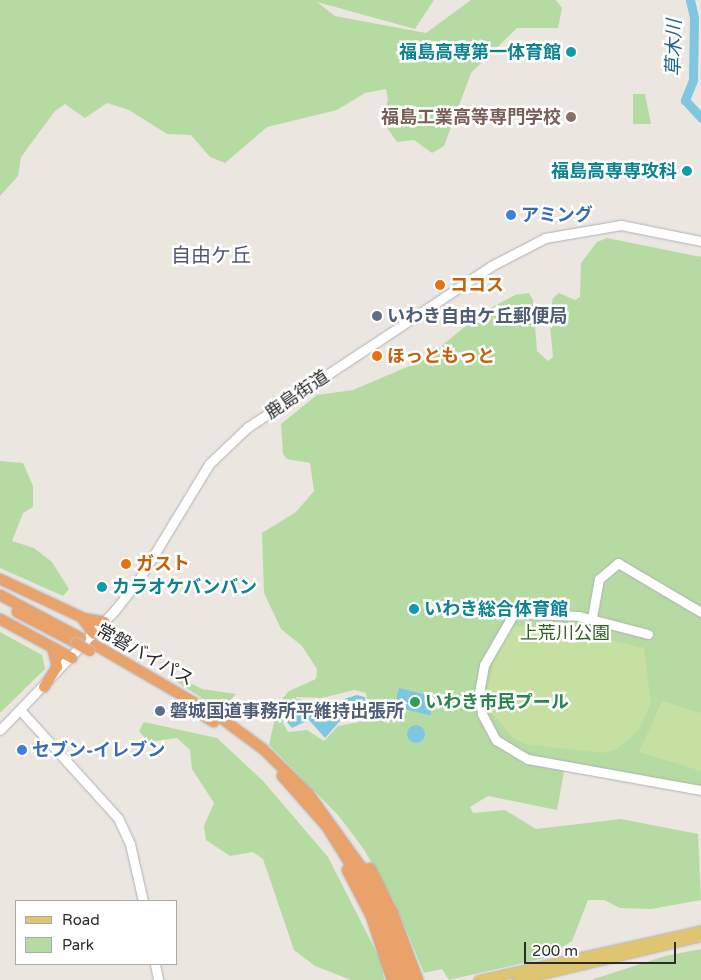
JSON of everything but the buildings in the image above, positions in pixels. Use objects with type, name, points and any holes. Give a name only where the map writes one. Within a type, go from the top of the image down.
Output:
[{"type":"highway","points":[[0,578],[81,617],[105,622]]},
{"type":"highway","name":"常磐バイパス","points":[[0,594],[78,640]]},
{"type":"highway","name":"常磐バイパス","points":[[0,602],[78,640],[204,706],[249,738],[285,769],[333,823],[381,903],[409,980]]},
{"type":"highway","points":[[81,617],[94,634]]},
{"type":"highway","points":[[0,619],[53,650],[72,658]]},
{"type":"highway","name":"常磐バイパス","points":[[93,648],[214,721],[255,751],[304,799],[367,891],[401,980]]},
{"type":"highway","points":[[44,687],[57,667],[53,650]]},
{"type":"highway","points":[[304,799],[371,916],[392,980]]},
{"type":"highway","points":[[333,823],[358,849],[381,886],[418,980]]},
{"type":"main road","points":[[478,980],[701,930]]},
{"type":"main road","points":[[517,980],[701,936]]},
{"type":"street","name":"鹿島街道","points":[[0,730],[72,658],[105,622],[138,581],[220,451],[491,266],[545,238],[604,226],[650,228],[701,241]]},
{"type":"street","points":[[592,618],[598,579],[618,563],[701,612]]},
{"type":"street","points":[[648,634],[592,618],[530,611],[514,613],[509,618],[480,677],[479,702],[493,736],[528,760],[701,790]]},
{"type":"street","points":[[21,711],[118,818],[130,844],[143,900]]},
{"type":"street","points":[[155,965],[158,980]]},
{"type":"green space","points":[[0,0],[434,0],[415,29],[317,2],[335,16],[426,33],[471,0],[556,0],[562,8],[558,28],[517,28],[471,73],[444,146],[432,153],[414,140],[397,142],[381,119],[388,100],[386,89],[365,93],[337,110],[267,127],[225,163],[210,157],[191,135],[167,134],[129,110],[107,103],[85,118],[65,104],[55,111],[21,157],[18,176],[0,196]]},
{"type":"green space","points":[[633,94],[645,94],[651,124],[633,124]]},
{"type":"green space","name":"上荒川公園","points":[[607,238],[701,257],[701,790],[565,766],[557,810],[488,796],[470,807],[473,813],[505,810],[536,829],[621,819],[698,834],[701,900],[651,909],[620,908],[604,900],[588,900],[572,941],[545,958],[449,980],[442,969],[424,973],[395,903],[363,848],[338,815],[269,745],[278,704],[289,691],[316,679],[317,669],[302,646],[281,629],[264,593],[262,533],[296,512],[314,491],[310,463],[287,459],[283,454],[281,424],[317,395],[353,390],[426,359],[481,313],[515,295],[529,293],[533,300],[537,351],[548,361],[553,357],[549,315],[553,298],[559,293],[575,300],[580,297],[581,263],[597,242]],"holes":[[[354,690],[366,693],[370,720],[338,726],[324,741],[307,730],[288,732],[283,723],[285,709],[297,697],[322,698]]]},
{"type":"green space","points":[[0,461],[23,463],[33,486],[33,507],[23,513],[12,541],[34,548],[52,562],[69,589],[63,596],[0,568]]},
{"type":"green space","name":"上荒川公園","points":[[512,626],[565,629],[644,648],[651,703],[638,731],[617,749],[602,753],[525,744],[513,738],[492,713],[487,691],[494,662]]},
{"type":"green space","points":[[0,632],[42,655],[45,669],[0,713]]},
{"type":"green space","points":[[173,674],[202,689],[236,694],[223,708],[217,708],[174,680]]},
{"type":"green space","points":[[662,701],[701,713],[701,771],[639,752]]},
{"type":"green space","points":[[144,722],[217,738],[263,781],[328,857],[381,961],[384,980],[351,980],[315,966],[294,950],[263,859],[253,852],[230,856],[206,840],[204,826],[214,803],[192,769],[190,750],[177,738],[148,742],[139,731]]},
{"type":"green space","points":[[701,949],[701,980],[591,980],[665,956]]},
{"type":"water","name":"いわき市民プール","points":[[399,688],[435,697],[430,715],[394,706]]},
{"type":"water","points":[[357,695],[365,697],[365,715],[340,721],[325,738],[309,720],[292,728],[285,720],[295,699],[328,704]]},
{"type":"water","points":[[416,725],[424,730],[425,734],[420,742],[416,743],[408,738],[407,734],[412,726]]},
{"type":"waterway","name":"草木川","points":[[690,0],[694,18],[693,80],[685,100],[701,118]]},
{"type":"place","name":"福島高専第一体育館","points":[[571,52]]},
{"type":"place","name":"福島工業高等専門学校","points":[[571,117]]},
{"type":"place","name":"福島高専専攻科","points":[[687,171]]},
{"type":"place","name":"アミング","points":[[511,215]]},
{"type":"place","name":"ココス","points":[[440,285]]},
{"type":"place","name":"いわき自由ケ丘郵便局","points":[[377,316]]},
{"type":"place","name":"ほっともっと","points":[[377,356]]},
{"type":"place","name":"ガスト","points":[[126,564]]},
{"type":"place","name":"カラオケバンバン","points":[[102,587]]},
{"type":"place","name":"いわき総合体育館","points":[[414,609]]},
{"type":"place","name":"いわき市民プール","points":[[415,702]]},
{"type":"place","name":"磐城国道事務所平維持出張所","points":[[160,711]]},
{"type":"place","name":"セブン-イレブン","points":[[22,750]]},
{"type":"district","name":"自由ケ丘","points":[[211,256]]}]
